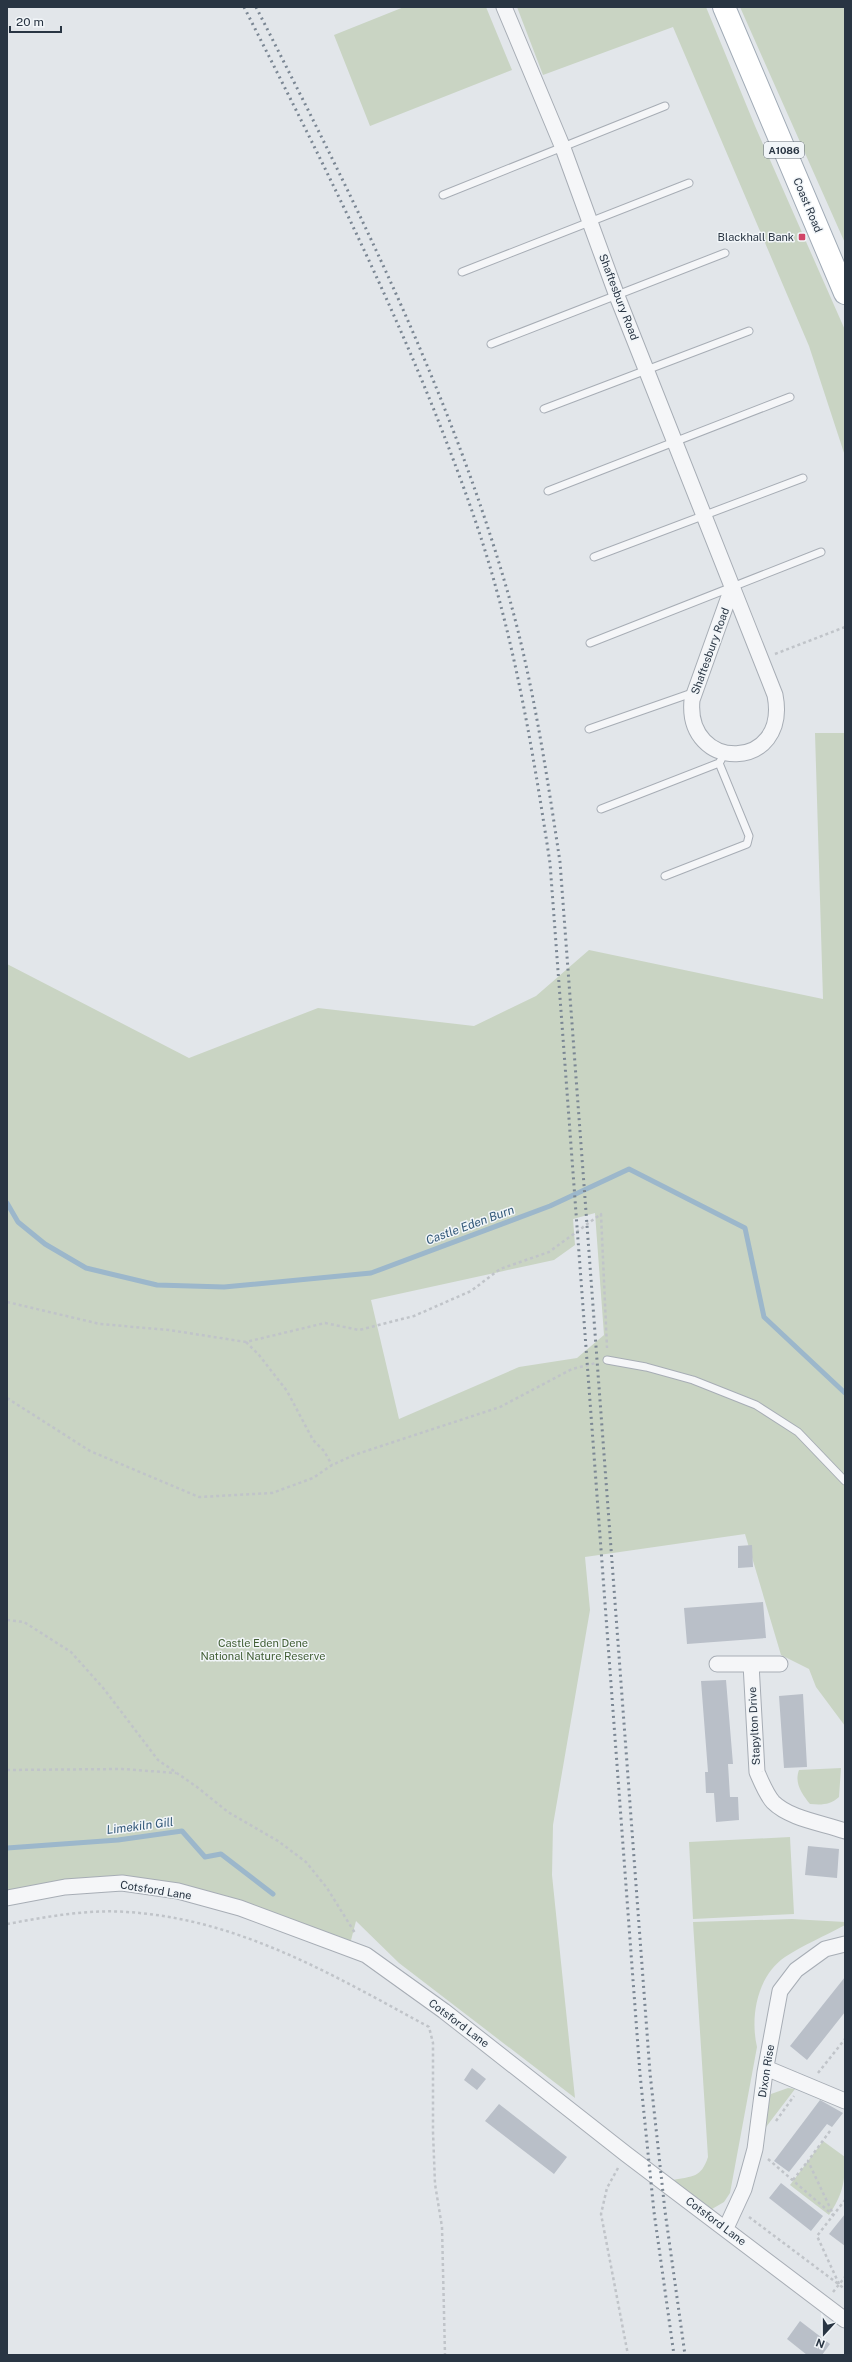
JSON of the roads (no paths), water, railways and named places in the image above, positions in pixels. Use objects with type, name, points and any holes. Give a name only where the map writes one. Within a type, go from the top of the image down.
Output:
[{"type":"main road","name":"Coast Road","points":[[724,7],[845,293]]},
{"type":"street","name":"Shaftesbury Road","points":[[504,7],[563,148],[646,369],[775,695],[778,708],[777,722],[774,730],[766,742],[754,750],[722,758],[717,751],[706,743],[695,731],[691,714],[695,692],[732,588]]},
{"type":"street","points":[[717,1664],[780,1664]]},
{"type":"street","name":"Stapylton Drive","points":[[751,1664],[756,1766],[764,1786],[773,1802],[792,1814],[845,1831]]},
{"type":"street","name":"Cotsford Lane","points":[[7,1898],[65,1887],[122,1883],[178,1891],[240,1908],[366,1955],[444,2011],[626,2154],[726,2228],[845,2320]]},
{"type":"street","name":"Dixon Rise","points":[[726,2228],[744,2189],[755,2148],[766,2068],[780,1991],[796,1970],[813,1957],[825,1949],[845,1944]]},
{"type":"street","points":[[766,2068],[845,2100]]},
{"type":"lane","points":[[443,195],[665,106]]},
{"type":"lane","points":[[462,272],[689,183]]},
{"type":"lane","points":[[491,344],[618,296],[725,253]]},
{"type":"lane","points":[[544,409],[749,330]]},
{"type":"lane","points":[[548,491],[790,398]]},
{"type":"lane","points":[[594,557],[803,478]]},
{"type":"lane","points":[[590,643],[822,552]]},
{"type":"lane","points":[[589,729],[695,692]]},
{"type":"lane","points":[[601,809],[722,758],[749,836],[747,844],[665,876]]},
{"type":"lane","points":[[607,1360],[646,1367],[693,1380],[756,1405],[798,1432],[845,1481]]},
{"type":"waterway","name":"Castle Eden Burn","points":[[7,1203],[18,1222],[45,1244],[86,1268],[157,1285],[224,1287],[371,1273],[550,1206],[629,1169],[745,1228],[764,1317],[845,1393]]},
{"type":"waterway","name":"Limekiln Gill","points":[[7,1848],[118,1840],[182,1831],[205,1857],[221,1854],[273,1894]]},
{"type":"railway","points":[[244,7],[320,158],[369,260],[436,415],[468,500],[490,566],[513,656],[527,725],[550,863],[640,2074],[654,2212],[674,2355]]},
{"type":"railway","points":[[256,7],[361,218],[394,289],[455,434],[505,583],[515,617],[531,687],[560,862],[650,2073],[665,2211],[685,2355]]},
{"type":"place","name":"Blackhall Bank","points":[[802,237]]},
{"type":"park label","name":"Castle Eden Dene National Nature Reserve","points":[[263,1649]]}]
